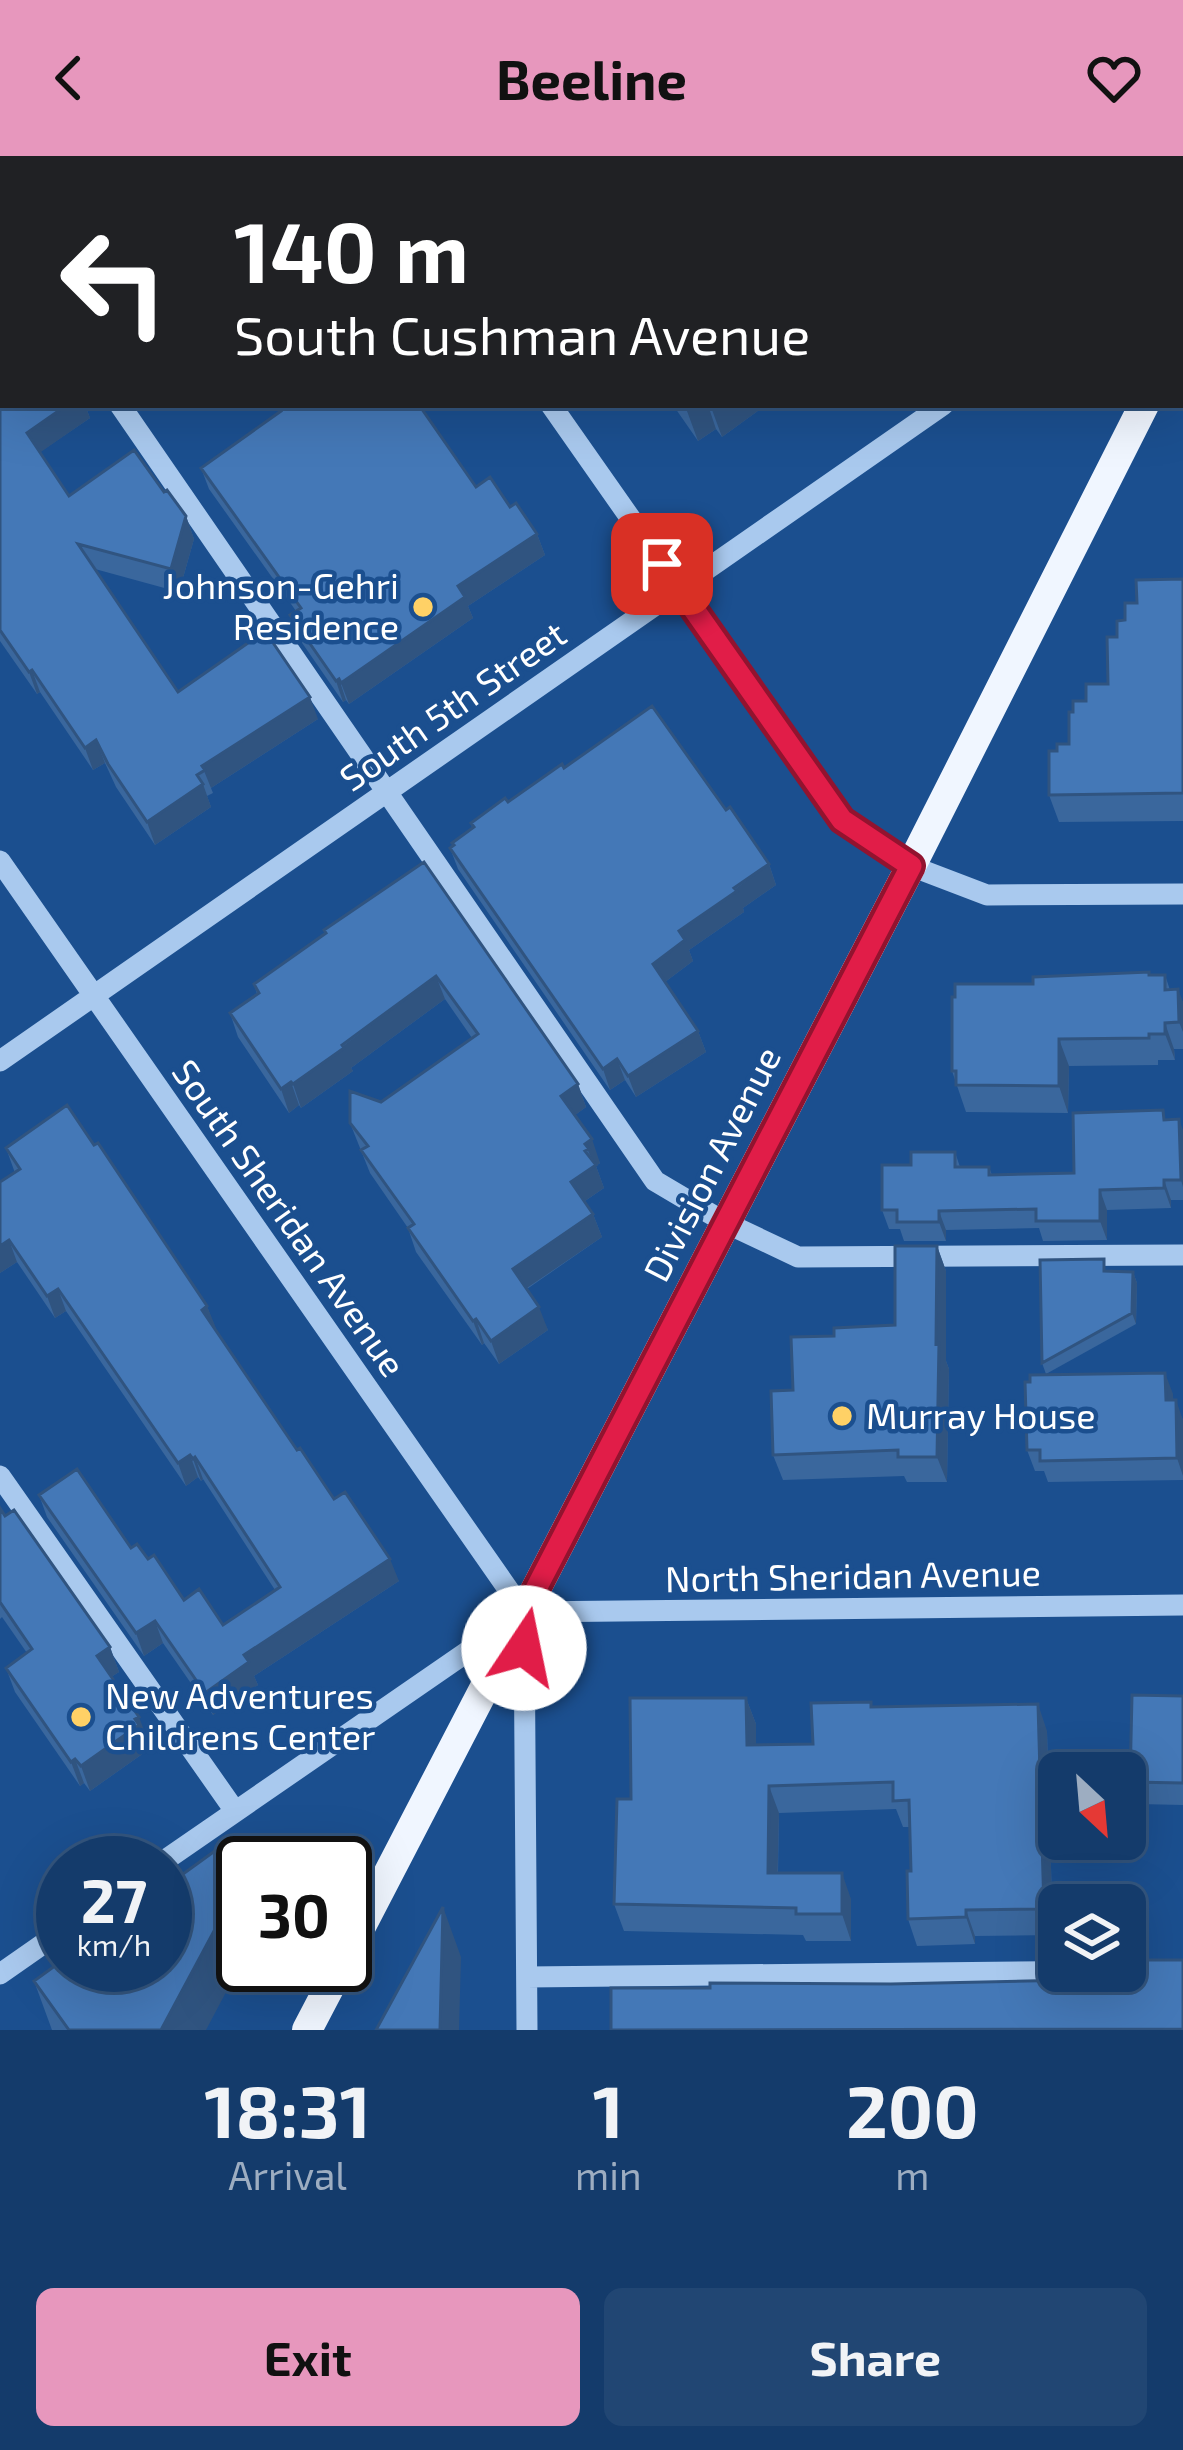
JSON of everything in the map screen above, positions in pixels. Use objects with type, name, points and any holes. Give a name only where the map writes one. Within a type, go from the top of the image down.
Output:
[{"type":"main road","name":"Division Avenue","points":[[372,1905],[911,866],[1142,408]]},
{"type":"main road","name":"Division Avenue","points":[[307,2030],[327,1992]]},
{"type":"street","points":[[123,408],[655,1181],[798,1258],[1183,1255]]},
{"type":"street","points":[[553,408],[842,820],[911,866],[987,895],[1183,894]]},
{"type":"street","name":"South 5th Street","points":[[0,1061],[939,408]]},
{"type":"street","name":"South Sheridan Avenue","points":[[0,861],[524,1612]]},
{"type":"street","points":[[0,1475],[236,1811]]},
{"type":"street","name":"North Sheridan Avenue","points":[[524,1612],[1183,1605]]},
{"type":"street","points":[[192,1842],[524,1612]]},
{"type":"street","points":[[524,1612],[527,2030]]},
{"type":"street","points":[[0,1974],[36,1949]]},
{"type":"street","points":[[527,1977],[1038,1972]]},
{"type":"building","points":[[0,408],[63,408],[27,433],[69,496],[134,450],[186,516],[171,569],[78,544],[178,692],[265,631],[310,697],[202,766],[205,770],[197,775],[203,784],[147,822],[96,740],[85,748],[0,630]]},
{"type":"building","points":[[279,408],[421,408],[476,487],[490,477],[510,507],[516,503],[537,534],[458,586],[465,597],[341,683],[336,681],[290,615],[301,608],[201,468]]},
{"type":"building","points":[[1183,579],[1183,793],[1049,795],[1049,751],[1057,751],[1057,744],[1069,744],[1069,712],[1073,712],[1073,701],[1086,701],[1086,684],[1108,684],[1107,637],[1117,637],[1117,621],[1125,620],[1125,603],[1137,603],[1136,580]]},
{"type":"building","points":[[652,706],[769,864],[679,931],[685,940],[653,964],[698,1031],[628,1076],[617,1059],[603,1069],[450,848],[474,827],[471,823],[505,798],[508,802],[562,764],[564,768]]},
{"type":"building","points":[[424,862],[578,1084],[561,1096],[592,1139],[585,1151],[596,1165],[571,1182],[593,1214],[513,1269],[539,1307],[491,1341],[408,1228],[414,1224],[361,1150],[368,1146],[350,1123],[350,1091],[381,1102],[478,1034],[436,976],[344,1048],[281,1089],[230,1013],[259,993],[254,984]]},
{"type":"building","points":[[1165,975],[1165,990],[1178,989],[1179,1022],[1165,1023],[1165,1034],[1059,1039],[1059,1086],[956,1085],[956,1071],[952,1071],[955,984],[1033,984],[1033,977]]},
{"type":"building","points":[[67,1105],[94,1145],[98,1143],[207,1306],[202,1310],[297,1450],[334,1499],[345,1492],[390,1559],[244,1655],[249,1662],[205,1693],[155,1621],[136,1633],[39,1495],[77,1469],[131,1548],[137,1544],[148,1559],[154,1555],[184,1600],[199,1589],[223,1625],[280,1587],[195,1457],[178,1463],[58,1289],[47,1296],[9,1240],[0,1246],[0,1182],[20,1169],[6,1148]]},
{"type":"building","points":[[1163,1110],[1164,1120],[1179,1119],[1181,1180],[1164,1180],[1164,1188],[1100,1190],[1100,1221],[1036,1221],[1036,1209],[939,1211],[939,1222],[897,1222],[897,1210],[882,1210],[882,1165],[911,1165],[911,1152],[955,1152],[955,1167],[989,1167],[989,1175],[1074,1173],[1073,1113]]},
{"type":"building","points":[[895,1246],[937,1246],[937,1457],[898,1457],[898,1450],[773,1455],[771,1391],[793,1390],[791,1337],[834,1336],[834,1328],[895,1325]]},
{"type":"building","points":[[1104,1259],[1104,1271],[1133,1272],[1132,1313],[1042,1363],[1040,1260]]},
{"type":"building","points":[[1165,1373],[1166,1400],[1176,1400],[1177,1458],[1040,1461],[1040,1450],[1027,1450],[1025,1382],[1030,1382],[1030,1375]]},
{"type":"building","points":[[0,1508],[5,1516],[14,1510],[110,1647],[97,1656],[139,1717],[135,1719],[139,1725],[81,1766],[75,1759],[71,1762],[6,1668],[32,1649],[0,1602]]},
{"type":"building","points":[[1132,1695],[1183,1696],[1183,1783],[1146,1782],[1146,1752],[1131,1752]]},
{"type":"building","points":[[630,1698],[746,1698],[747,1745],[813,1744],[811,1703],[871,1702],[871,1707],[1038,1704],[1038,1860],[1043,1860],[1043,1884],[1038,1884],[1038,1909],[966,1910],[966,1917],[908,1919],[909,1800],[893,1801],[893,1782],[769,1786],[768,1873],[842,1873],[842,1914],[796,1914],[796,1908],[614,1904],[617,1799],[631,1799]]},
{"type":"building","points":[[216,1850],[216,1927],[192,1972],[192,1867]]},
{"type":"building","points":[[443,1907],[440,2030],[376,2030]]},
{"type":"building","points":[[1146,1960],[1183,1960],[1183,2029],[611,2030],[611,1988],[1038,1981],[1038,1992],[1146,1992]]},
{"type":"building","points":[[42,1992],[181,1992],[161,2030],[69,2030]]},
{"type":"place","name":"Johnson-Gehri Residence","points":[[423,607]]},
{"type":"place","name":"Murray House","points":[[842,1416]]},
{"type":"place","name":"New Adventures Childrens Center","points":[[81,1717]]},
{"type":"route","points":[[524,1648],[524,1612],[911,866],[842,820],[662,564]]}]
